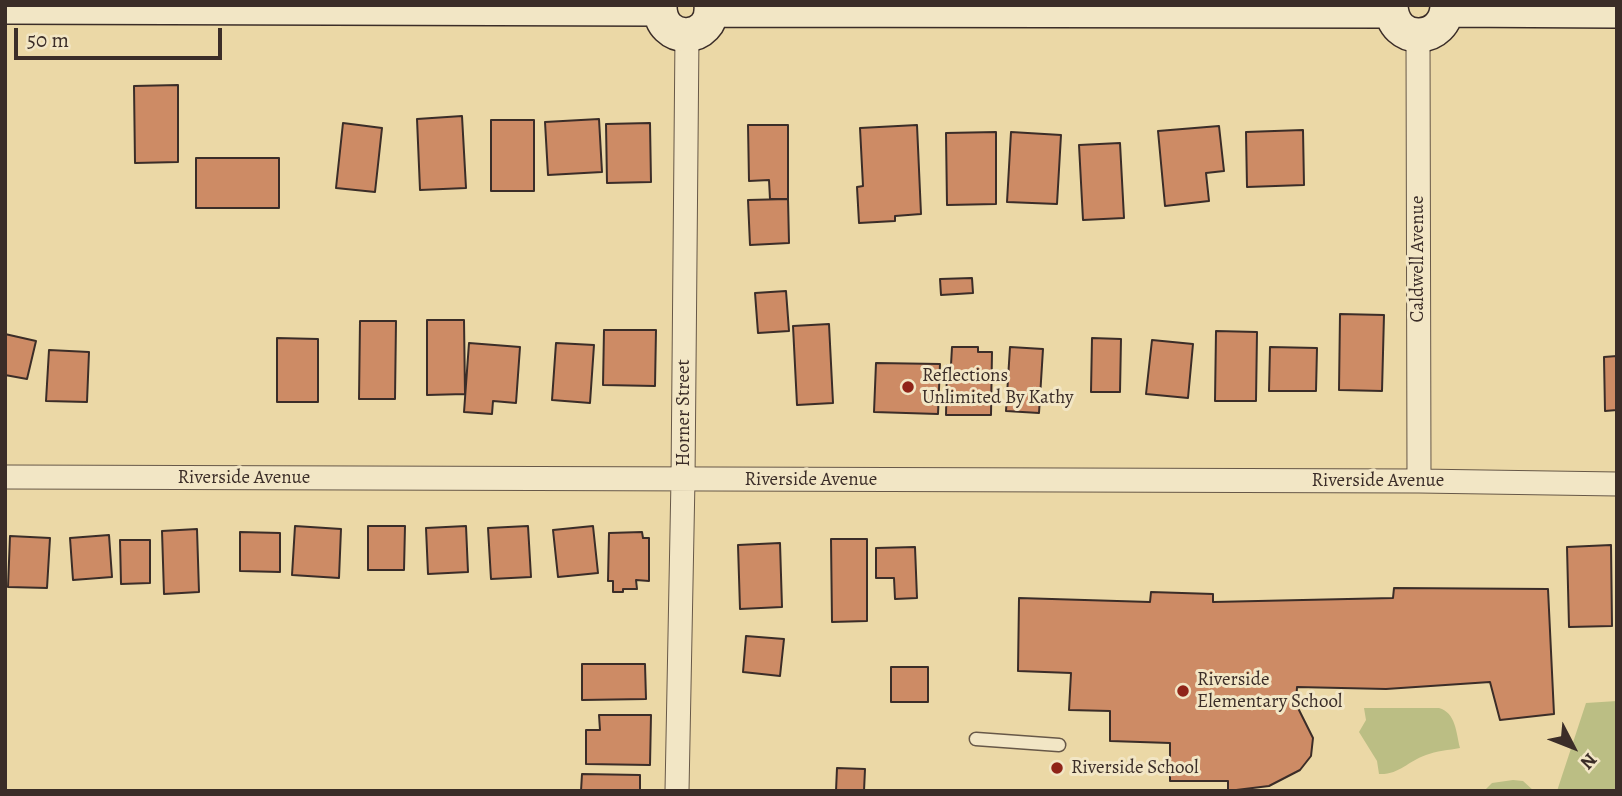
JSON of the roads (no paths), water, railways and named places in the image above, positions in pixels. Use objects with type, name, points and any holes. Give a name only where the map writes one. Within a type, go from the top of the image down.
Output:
[{"type":"main road","points":[[5,7],[660,7],[668,29],[687,35],[704,27],[710,17],[711,8],[1391,8],[1397,26],[1404,32],[1418,36],[1441,25],[1447,8],[1617,11]]},
{"type":"street","name":"Horner Street","points":[[677,791],[687,35]]},
{"type":"street","name":"Caldwell Avenue","points":[[1418,36],[1419,481]]},
{"type":"street","name":"Riverside Avenue","points":[[5,477],[1419,481],[1617,484]]},
{"type":"lane","points":[[976,739],[1059,745]]},
{"type":"place","name":"Reflections Unlimited By Kathy","points":[[908,387]]},
{"type":"place","name":"Riverside Elementary School","points":[[1183,691]]},
{"type":"place","name":"Riverside School","points":[[1057,768]]}]
